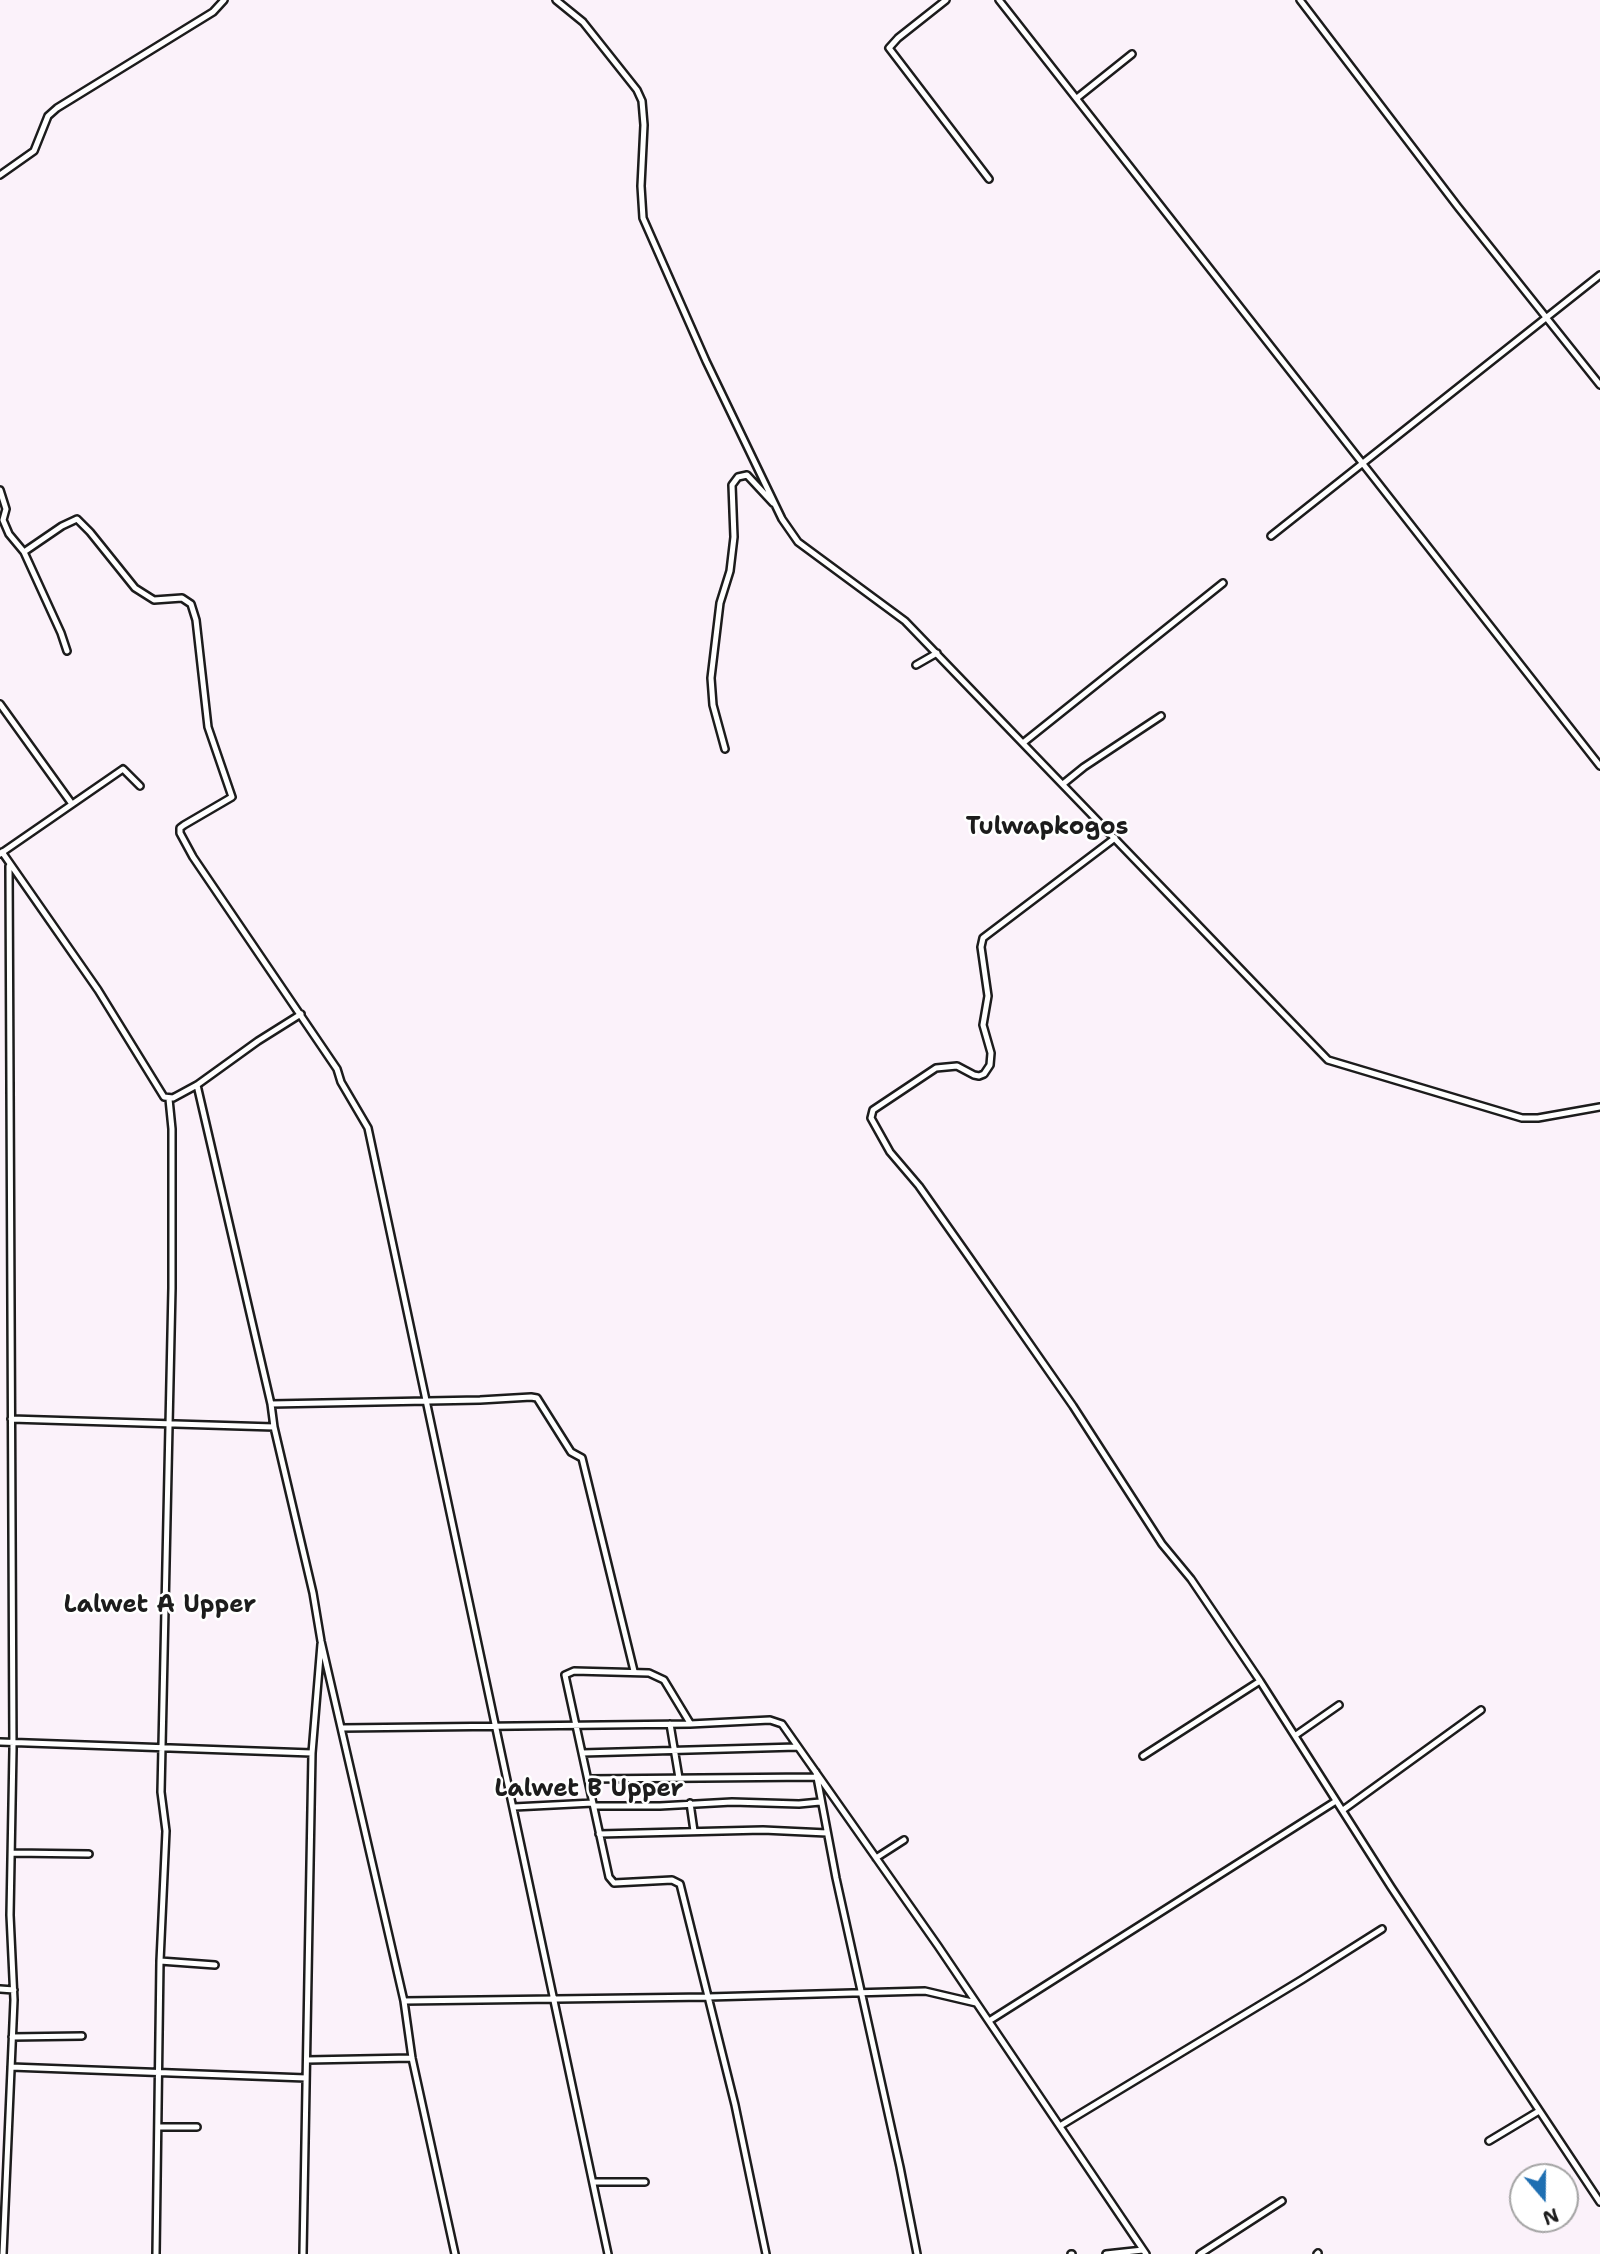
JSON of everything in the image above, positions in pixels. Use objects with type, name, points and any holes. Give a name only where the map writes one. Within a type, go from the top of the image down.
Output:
[{"type":"street","points":[[0,176],[34,151],[48,116],[57,108],[213,12],[225,0]]},
{"type":"street","points":[[556,0],[583,22],[637,90],[642,101],[643,218],[706,361],[788,531],[805,549],[885,605],[937,653],[1328,1060],[1522,1118],[1538,1118],[1600,1107]]},
{"type":"street","points":[[946,0],[889,48],[989,179]]},
{"type":"street","points":[[999,0],[1600,766]]},
{"type":"street","points":[[1300,0],[1450,196],[1600,385]]},
{"type":"street","points":[[1077,98],[1132,54]]},
{"type":"street","points":[[1271,536],[1600,275]]},
{"type":"street","points":[[725,749],[713,705],[711,678],[720,603],[730,570],[734,537],[732,485],[738,477],[747,475],[776,506]]},
{"type":"street","points":[[0,490],[6,509],[2,523],[24,552],[61,633],[66,651]]},
{"type":"street","points":[[24,552],[77,519],[135,588],[154,600],[182,598],[191,604],[196,620],[208,727],[232,797],[184,825],[180,828],[180,833],[193,857],[337,1069],[341,1082],[368,1128],[608,2254]]},
{"type":"street","points":[[1023,743],[1223,583]]},
{"type":"street","points":[[916,665],[937,653]]},
{"type":"street","points":[[0,704],[72,804]]},
{"type":"street","points":[[1063,784],[1161,716]]},
{"type":"street","points":[[140,786],[123,769],[1,853],[98,990],[164,1097],[169,1099]]},
{"type":"street","points":[[1115,838],[982,938],[988,996],[983,1025],[991,1054],[990,1065],[984,1074],[974,1075],[957,1066],[936,1068],[873,1110],[871,1118],[891,1152],[969,1256],[1073,1406],[1162,1544],[1191,1579],[1260,1681],[1391,1887],[1600,2202]]},
{"type":"street","points":[[3,2254],[14,1990],[10,1915],[13,1742],[9,866]]},
{"type":"street","points":[[169,1099],[197,1085],[301,1014]]},
{"type":"street","points":[[197,1085],[404,2001],[412,2058],[454,2254]]},
{"type":"street","points":[[156,2254],[160,1961],[166,1830],[161,1792],[172,1288],[172,1129],[169,1099]]},
{"type":"street","points":[[271,1404],[531,1396],[537,1398],[572,1452],[582,1458],[634,1671]]},
{"type":"street","points":[[11,1419],[274,1427]]},
{"type":"street","points":[[0,1493],[10,1494]]},
{"type":"street","points":[[303,2254],[312,1753],[321,1641]]},
{"type":"street","points":[[691,1724],[664,1680],[649,1673],[565,1673],[607,1871],[614,1883],[673,1880],[680,1884],[734,2105],[766,2254]]},
{"type":"street","points":[[1143,1756],[1260,1681]]},
{"type":"street","points":[[1296,1735],[1339,1705]]},
{"type":"street","points":[[1343,1810],[1481,1710]]},
{"type":"street","points":[[342,1728],[775,1721],[782,1724],[989,2021],[1144,2252]]},
{"type":"street","points":[[670,1724],[679,1778]]},
{"type":"street","points":[[0,1742],[312,1753]]},
{"type":"street","points":[[582,1753],[797,1747]]},
{"type":"street","points":[[588,1779],[815,1774]]},
{"type":"street","points":[[815,1774],[917,2254]]},
{"type":"street","points":[[989,2021],[1336,1801]]},
{"type":"street","points":[[514,1807],[820,1802]]},
{"type":"street","points":[[690,1803],[694,1831]]},
{"type":"street","points":[[599,1834],[763,1830],[827,1833]]},
{"type":"street","points":[[876,1858],[904,1840]]},
{"type":"street","points":[[12,1853],[89,1854]]},
{"type":"street","points":[[0,1915],[10,1915]]},
{"type":"street","points":[[1060,2126],[1382,1928]]},
{"type":"street","points":[[160,1961],[215,1965]]},
{"type":"street","points":[[0,1989],[14,1990]]},
{"type":"street","points":[[404,2001],[925,1991],[976,2003]]},
{"type":"street","points":[[12,2037],[82,2036]]},
{"type":"street","points":[[307,2060],[412,2058]]},
{"type":"street","points":[[11,2067],[306,2078]]},
{"type":"street","points":[[1489,2141],[1539,2111]]},
{"type":"street","points":[[158,2127],[197,2127]]},
{"type":"street","points":[[593,2182],[645,2182]]},
{"type":"street","points":[[1200,2254],[1282,2201]]},
{"type":"street","points":[[1107,2254],[1144,2252]]},
{"type":"district","name":"Tulwapkogos","points":[[1047,828]]},
{"type":"district","name":"Lalwet A Upper","points":[[160,1606]]},
{"type":"district","name":"Lalwet B Upper","points":[[589,1790]]}]
